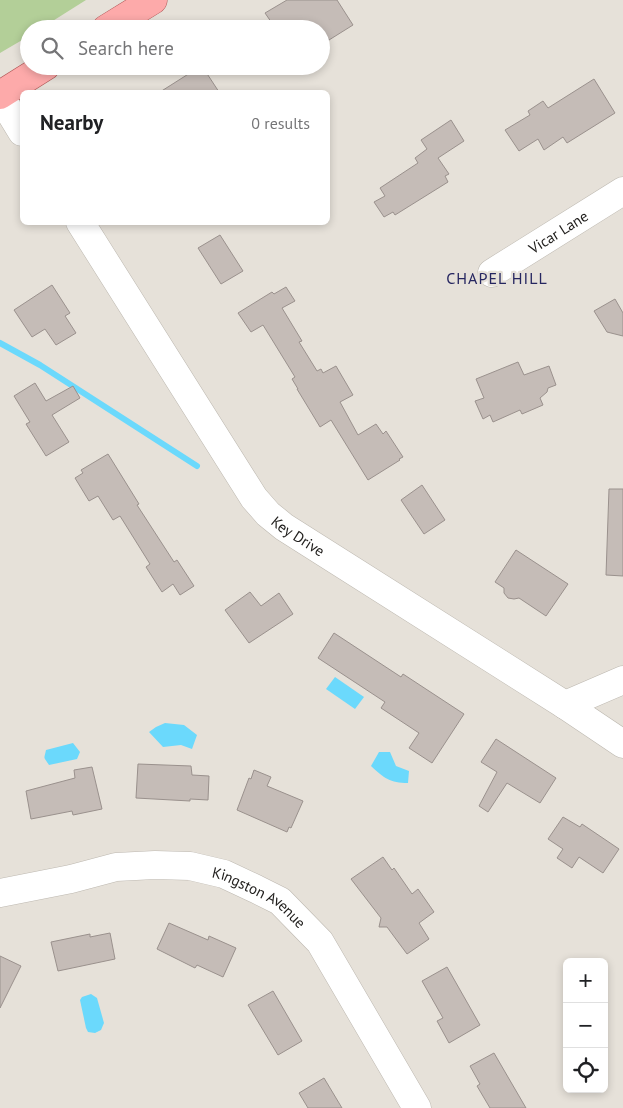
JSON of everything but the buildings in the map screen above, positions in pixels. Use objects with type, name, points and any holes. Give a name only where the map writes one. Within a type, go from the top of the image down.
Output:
[{"type":"main road","points":[[121,20],[153,0]]},
{"type":"main road","points":[[0,95],[32,75]]},
{"type":"street","points":[[0,95],[20,129]]},
{"type":"street","name":"Vicar Lane","points":[[492,273],[623,191]]},
{"type":"street","name":"Key Drive","points":[[82,225],[222,450],[254,498],[268,514],[623,744]]},
{"type":"street","points":[[565,705],[623,680]]},
{"type":"street","name":"Kingston Avenue","points":[[0,894],[116,868],[155,865],[190,866],[224,874],[256,888],[280,902],[320,942],[417,1108]]},
{"type":"green space","points":[[0,0],[86,0],[54,20],[20,20],[20,41],[0,53]]},
{"type":"water","points":[[335,677],[364,697],[355,709],[326,689]]},
{"type":"water","points":[[165,723],[184,725],[197,735],[192,749],[181,745],[163,747],[149,732]]},
{"type":"water","points":[[73,743],[80,752],[77,759],[49,765],[44,758],[46,750]]},
{"type":"water","points":[[379,752],[390,752],[396,766],[409,771],[408,783],[388,779],[371,766]]},
{"type":"water","points":[[91,994],[97,998],[104,1023],[101,1030],[95,1033],[88,1032],[86,1028],[80,1000],[82,997]]},
{"type":"waterway","points":[[0,343],[40,365],[197,466]]},
{"type":"district","name":"CHAPEL HILL","points":[[497,278]]}]
